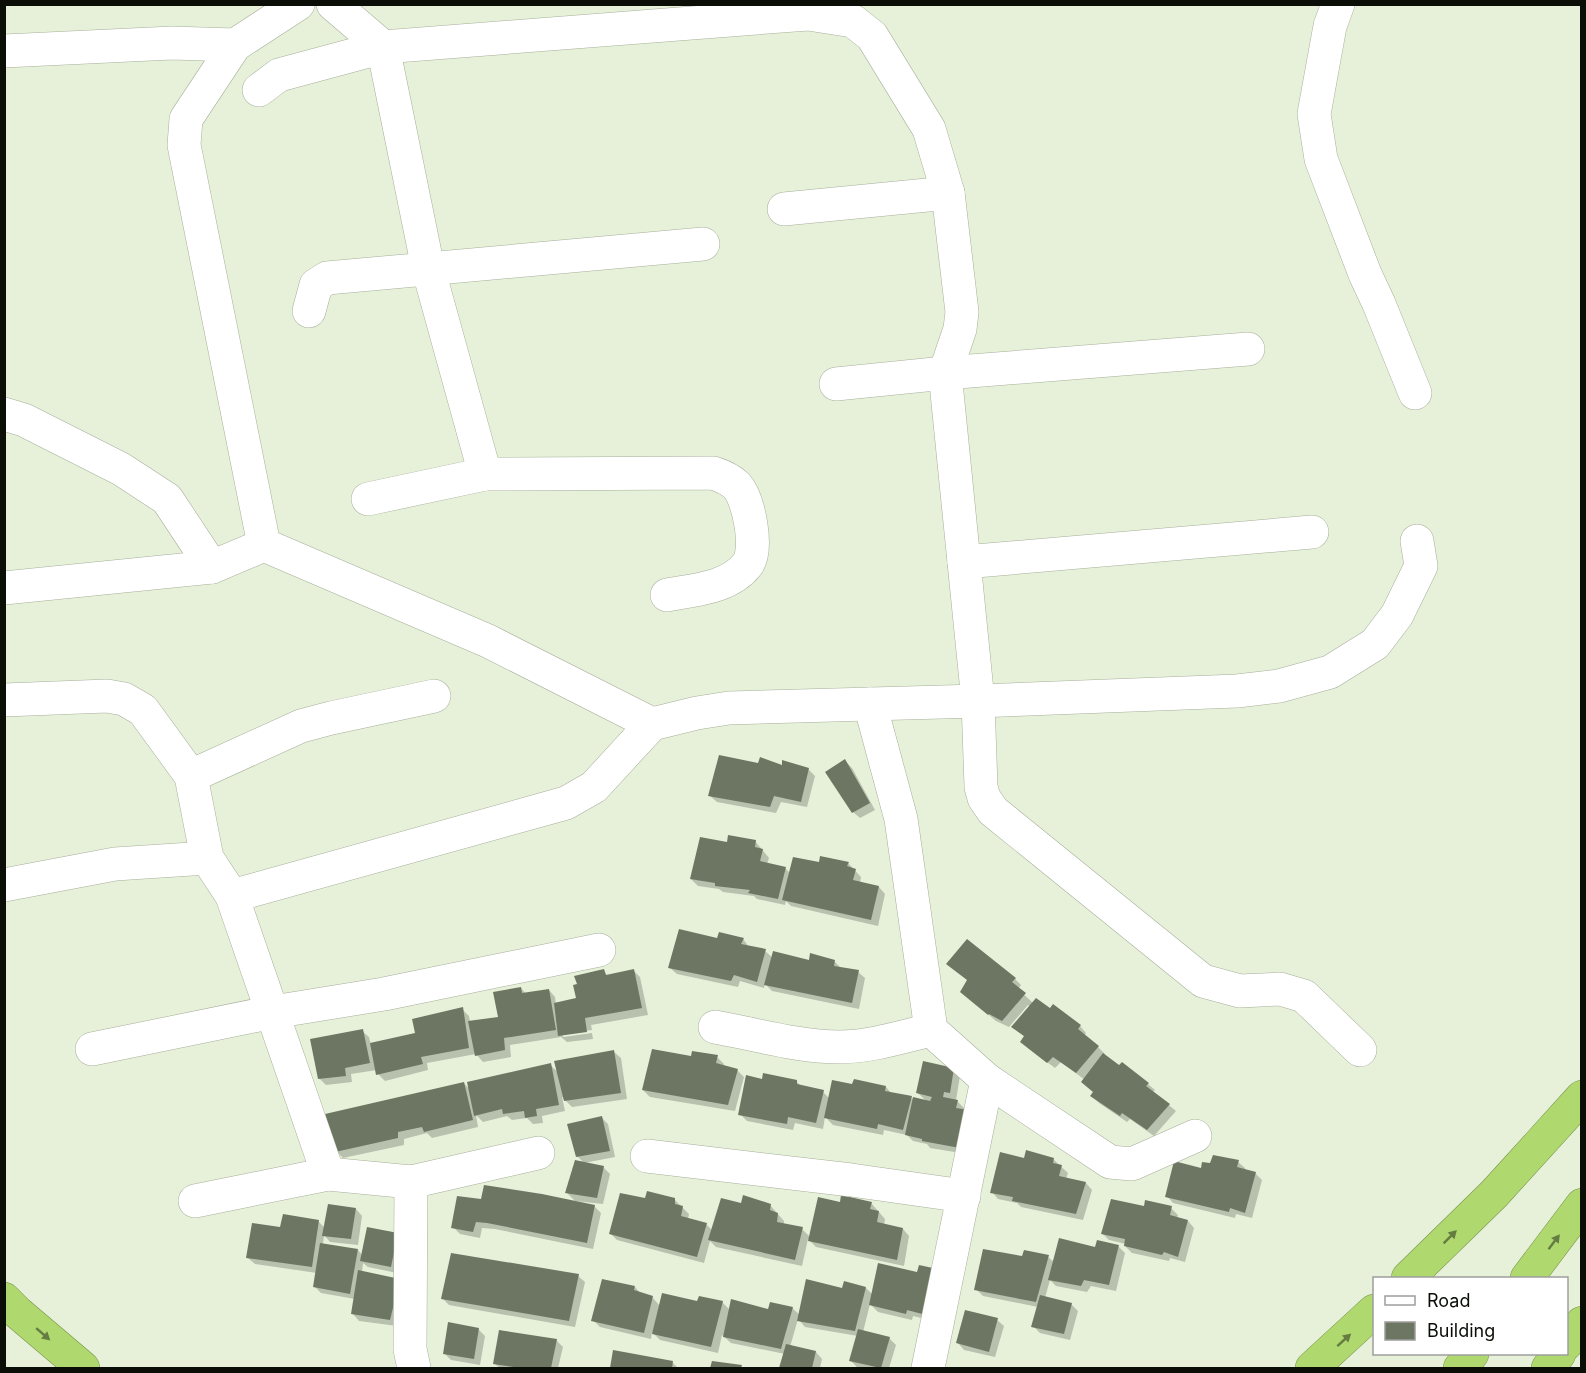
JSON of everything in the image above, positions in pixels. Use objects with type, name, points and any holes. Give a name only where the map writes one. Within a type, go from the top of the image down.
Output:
[{"type":"highway","points":[[1409,1277],[1494,1194],[1581,1097]]},
{"type":"highway","points":[[1528,1277],[1581,1205]]},
{"type":"highway","points":[[4,1299],[83,1368]]},
{"type":"highway","points":[[1312,1368],[1373,1312]]},
{"type":"highway","points":[[1568,1341],[1581,1323]]},
{"type":"highway","points":[[1460,1368],[1470,1355]]},
{"type":"highway","points":[[1548,1368],[1558,1355]]},
{"type":"street","points":[[264,544],[184,145],[186,119],[235,45],[298,4]]},
{"type":"street","points":[[333,4],[383,47],[428,268],[485,474]]},
{"type":"street","points":[[1338,4],[1330,26],[1314,114],[1321,159],[1365,274],[1415,393]]},
{"type":"street","points":[[259,90],[279,75],[383,47],[808,14],[854,21],[872,36],[929,129],[948,193],[962,312],[960,329],[945,373],[978,701],[981,787],[984,798],[993,811],[1203,981],[1240,991],[1280,989],[1304,996],[1359,1050]]},
{"type":"street","points":[[4,51],[172,43],[235,45]]},
{"type":"street","points":[[784,209],[948,193]]},
{"type":"street","points":[[309,310],[316,285],[327,278],[703,244]]},
{"type":"street","points":[[836,384],[1248,349]]},
{"type":"street","points":[[4,414],[24,420],[121,469],[167,499],[212,567]]},
{"type":"street","points":[[368,499],[485,474],[713,472],[726,477],[737,487],[746,501],[754,550],[748,564],[732,577],[718,584],[667,595]]},
{"type":"street","points":[[964,562],[1312,532]]},
{"type":"street","points":[[232,896],[566,803],[594,787],[652,724],[697,713],[729,708],[1237,691],[1279,686],[1330,672],[1375,644],[1397,615],[1421,566],[1418,541]]},
{"type":"street","points":[[4,588],[212,567],[264,544],[488,641],[652,724]]},
{"type":"street","points":[[4,700],[107,696],[124,699],[143,710],[190,776],[207,858],[232,896],[328,1174]]},
{"type":"street","points":[[190,776],[301,726],[434,696]]},
{"type":"street","points":[[870,704],[901,819],[931,1030],[987,1080],[1110,1162],[1132,1164],[1196,1136]]},
{"type":"street","points":[[4,885],[115,864],[207,858]]},
{"type":"street","points":[[92,1049],[273,1012],[384,994],[599,950]]},
{"type":"street","points":[[715,1027],[823,1047],[856,1046],[931,1030]]},
{"type":"street","points":[[928,1368],[987,1080]]},
{"type":"street","points":[[195,1201],[328,1174],[411,1182],[538,1153]]},
{"type":"street","points":[[646,1156],[964,1196]]},
{"type":"street","points":[[411,1182],[410,1349],[414,1368]]},
{"type":"building","points":[[719,755],[758,763],[760,757],[782,765],[782,760],[809,768],[801,802],[774,796],[770,807],[708,796]]},
{"type":"building","points":[[845,759],[870,803],[852,813],[825,772]]},
{"type":"building","points":[[728,835],[756,840],[755,847],[763,849],[760,861],[786,867],[778,899],[748,893],[750,890],[715,886],[715,883],[690,879],[700,837],[727,842]]},
{"type":"building","points":[[820,856],[849,862],[847,866],[856,869],[853,880],[879,886],[871,920],[782,900],[793,857],[819,862]]},
{"type":"building","points":[[679,929],[717,938],[719,932],[744,938],[741,944],[766,949],[757,982],[734,975],[731,981],[668,968]]},
{"type":"building","points":[[967,939],[1016,978],[1012,982],[1026,993],[1002,1021],[988,1015],[960,992],[967,980],[946,964]]},
{"type":"building","points":[[773,951],[809,960],[810,953],[835,960],[834,966],[859,970],[852,1003],[764,985]]},
{"type":"building","points":[[604,969],[606,975],[634,969],[642,1008],[585,1018],[587,1032],[558,1036],[554,1003],[576,998],[573,985],[577,984],[574,976]]},
{"type":"building","points":[[521,987],[522,993],[549,989],[556,1030],[504,1038],[505,1050],[475,1056],[468,1021],[498,1017],[493,992]]},
{"type":"building","points":[[1036,998],[1050,1008],[1053,1004],[1081,1025],[1078,1029],[1099,1046],[1076,1073],[1053,1057],[1047,1063],[1020,1042],[1024,1036],[1011,1027]]},
{"type":"building","points":[[463,1007],[469,1048],[421,1057],[423,1064],[376,1075],[370,1043],[415,1033],[412,1019]]},
{"type":"building","points":[[363,1029],[370,1063],[345,1068],[346,1076],[318,1079],[310,1039]]},
{"type":"building","points":[[652,1049],[691,1056],[692,1051],[718,1055],[716,1063],[738,1069],[728,1105],[642,1090]]},
{"type":"building","points":[[614,1050],[621,1093],[564,1101],[554,1061]]},
{"type":"building","points":[[1103,1053],[1119,1065],[1122,1062],[1149,1083],[1146,1086],[1170,1104],[1147,1130],[1122,1113],[1120,1116],[1090,1096],[1093,1092],[1081,1082]]},
{"type":"building","points":[[923,1061],[954,1068],[950,1093],[944,1092],[943,1097],[958,1100],[956,1108],[969,1110],[960,1148],[922,1141],[922,1139],[905,1135],[913,1097],[930,1101],[932,1097],[916,1093]]},
{"type":"building","points":[[551,1063],[559,1105],[536,1109],[537,1116],[525,1118],[524,1111],[503,1114],[502,1109],[474,1116],[467,1082]]},
{"type":"building","points":[[763,1073],[797,1080],[797,1084],[824,1090],[816,1123],[788,1117],[787,1124],[738,1115],[746,1075],[762,1079]]},
{"type":"building","points":[[854,1079],[886,1086],[885,1091],[912,1096],[903,1130],[878,1124],[877,1129],[824,1118],[832,1080],[852,1084]]},
{"type":"building","points":[[464,1082],[473,1120],[424,1132],[422,1127],[398,1132],[398,1138],[335,1152],[325,1114]]},
{"type":"building","points":[[602,1116],[610,1151],[576,1157],[567,1124]]},
{"type":"building","points":[[1026,1150],[1054,1158],[1053,1163],[1062,1165],[1059,1176],[1086,1182],[1076,1214],[1012,1201],[1013,1197],[990,1193],[1000,1152],[1024,1158]]},
{"type":"building","points":[[1213,1155],[1239,1160],[1237,1167],[1256,1172],[1245,1213],[1230,1208],[1229,1212],[1165,1197],[1174,1161],[1201,1168],[1202,1162],[1210,1163]]},
{"type":"building","points":[[575,1160],[604,1166],[597,1198],[565,1193]]},
{"type":"building","points":[[484,1185],[595,1205],[587,1243],[487,1223],[476,1222],[473,1232],[451,1228],[457,1196],[481,1199]]},
{"type":"building","points":[[647,1191],[675,1198],[675,1204],[683,1206],[681,1216],[707,1223],[697,1257],[609,1234],[620,1193],[645,1198]]},
{"type":"building","points":[[743,1195],[771,1204],[770,1210],[778,1213],[777,1222],[803,1227],[795,1260],[708,1240],[721,1198],[741,1203]]},
{"type":"building","points":[[841,1195],[872,1202],[870,1209],[879,1211],[877,1222],[903,1228],[897,1260],[808,1241],[818,1197],[840,1202]]},
{"type":"building","points":[[1111,1199],[1144,1206],[1145,1200],[1172,1206],[1170,1215],[1188,1220],[1178,1257],[1164,1252],[1162,1255],[1124,1246],[1125,1239],[1101,1234]]},
{"type":"building","points":[[328,1204],[356,1208],[351,1239],[322,1236]]},
{"type":"building","points":[[283,1214],[319,1220],[312,1267],[246,1258],[252,1223],[280,1227]]},
{"type":"building","points":[[367,1227],[398,1233],[391,1267],[360,1261]]},
{"type":"building","points":[[1059,1238],[1095,1247],[1097,1240],[1119,1245],[1109,1285],[1084,1280],[1081,1286],[1048,1280]]},
{"type":"building","points":[[320,1243],[358,1249],[350,1294],[313,1287]]},
{"type":"building","points":[[983,1249],[1022,1256],[1024,1250],[1049,1255],[1036,1302],[974,1290]]},
{"type":"building","points":[[451,1253],[579,1274],[569,1321],[441,1299]]},
{"type":"building","points":[[878,1263],[917,1272],[919,1265],[942,1270],[930,1316],[907,1310],[906,1314],[869,1305]]},
{"type":"building","points":[[358,1270],[400,1279],[390,1320],[351,1314]]},
{"type":"building","points":[[602,1279],[635,1286],[634,1290],[653,1296],[644,1333],[591,1321]]},
{"type":"building","points":[[806,1279],[842,1288],[844,1281],[866,1287],[855,1331],[797,1321]]},
{"type":"building","points":[[662,1293],[697,1301],[699,1296],[723,1301],[711,1347],[652,1334]]},
{"type":"building","points":[[1040,1295],[1072,1303],[1064,1334],[1031,1327]]},
{"type":"building","points":[[731,1299],[768,1309],[770,1302],[793,1307],[781,1349],[723,1337]]},
{"type":"building","points":[[965,1310],[998,1318],[989,1352],[956,1343]]},
{"type":"building","points":[[448,1322],[479,1328],[474,1359],[443,1354]]},
{"type":"building","points":[[858,1329],[890,1337],[881,1368],[849,1361]]},
{"type":"building","points":[[499,1330],[557,1339],[551,1368],[521,1368],[493,1364]]},
{"type":"building","points":[[786,1344],[816,1351],[812,1368],[779,1368]]},
{"type":"building","points":[[613,1350],[673,1361],[672,1368],[610,1368]]},
{"type":"building","points":[[712,1361],[742,1365],[741,1368],[710,1368]]}]
